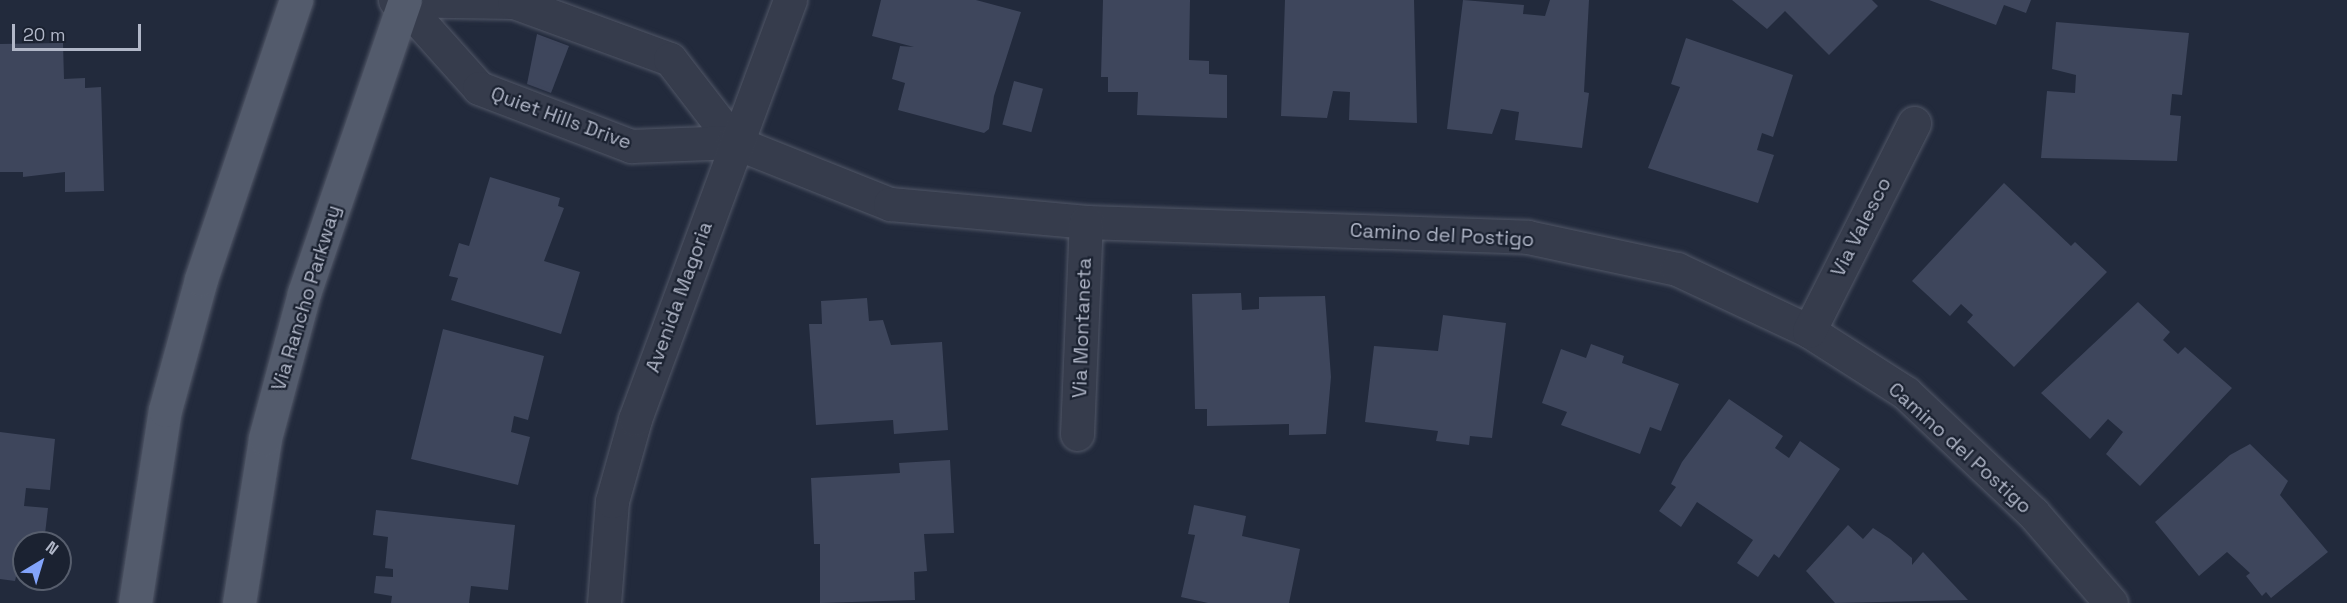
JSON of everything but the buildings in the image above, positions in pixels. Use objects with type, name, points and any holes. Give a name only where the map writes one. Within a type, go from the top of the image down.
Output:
[{"type":"main road","points":[[135,603],[165,410],[201,279],[296,0]]},
{"type":"main road","name":"Via Rancho Parkway","points":[[239,603],[265,438],[304,293],[401,1]]},
{"type":"street","name":"Avenida Magoria","points":[[604,603],[612,501],[635,419],[734,142],[790,0]]},
{"type":"street","points":[[401,1],[514,2],[670,59],[734,142]]},
{"type":"street","name":"Quiet Hills Drive","points":[[401,1],[479,88],[631,146],[734,142]]},
{"type":"street","name":"Via Valesco","points":[[1809,331],[1914,123]]},
{"type":"street","name":"Camino del Postigo","points":[[734,142],[890,204],[1086,222],[1528,237],[1677,269],[1809,331],[1906,393],[2033,513],[2111,603]]},
{"type":"street","name":"Via Montaneta","points":[[1077,434],[1086,222]]}]
